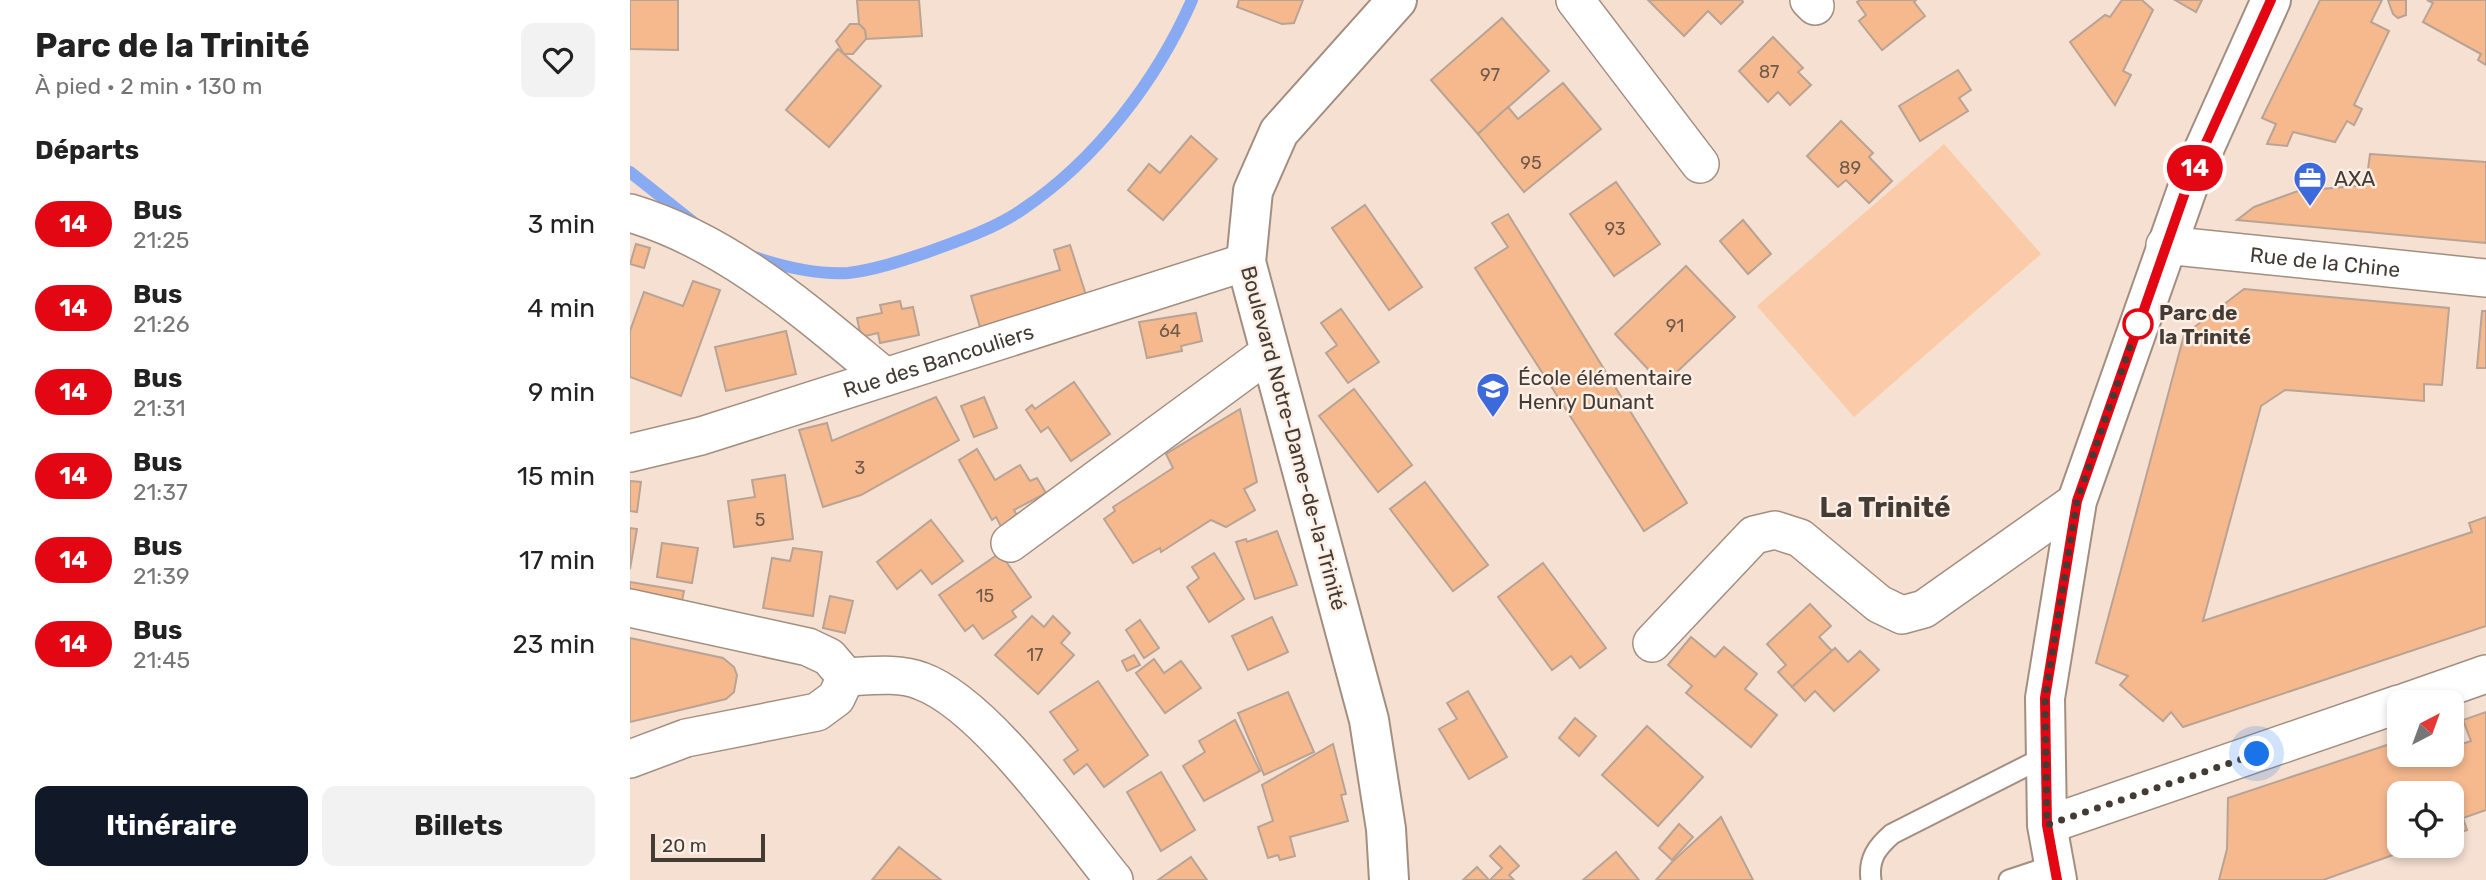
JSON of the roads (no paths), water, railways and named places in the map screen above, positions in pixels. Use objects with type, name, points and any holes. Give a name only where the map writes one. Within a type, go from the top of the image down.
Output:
[{"type":"street","name":"Boulevard Notre-Dame-de-la-Trinité","points":[[1389,880],[1386,829],[1369,720],[1246,262],[1253,191],[1279,132],[1397,0]]},
{"type":"street","points":[[1575,0],[1700,164]]},
{"type":"street","points":[[2055,873],[2047,825],[2045,698],[2077,501],[2190,178],[2271,0]]},
{"type":"street","points":[[630,213],[661,222],[723,253],[781,290],[885,377]]},
{"type":"street","name":"Rue de la Chine","points":[[2165,246],[2486,278]]},
{"type":"street","name":"Rue des Bancouliers","points":[[630,453],[701,436],[1246,262]]},
{"type":"street","points":[[1010,542],[1270,352]]},
{"type":"street","points":[[1652,643],[1754,535],[1775,530],[1800,538],[1879,604],[1902,615],[1924,609],[2077,501]]},
{"type":"street","points":[[630,608],[808,648],[829,657],[846,677]]},
{"type":"street","points":[[2440,690],[2486,674]]},
{"type":"street","points":[[846,677],[883,676],[921,680],[963,706],[995,735],[1114,880]]},
{"type":"street","points":[[630,759],[686,738],[817,712],[836,698],[846,677]]},
{"type":"street","points":[[2047,825],[2387,708]]},
{"type":"lane","points":[[1871,880],[1870,862],[1878,846],[1892,834],[2046,756]]},
{"type":"lane","points":[[2009,880],[2055,873]]},
{"type":"waterway","points":[[754,257],[812,271],[858,272],[925,253],[976,234],[1012,216],[1075,167],[1122,116],[1161,60],[1192,0]]},
{"type":"waterway","points":[[630,172],[693,222]]},
{"type":"place","name":"AXA","points":[[2310,208]]},
{"type":"place","name":"Parc de la Trinité","points":[[2138,324]]},
{"type":"place","name":"École élémentaire Henry Dunant","points":[[1493,419]]},
{"type":"district","name":"La Trinité","points":[[1885,507]]}]
